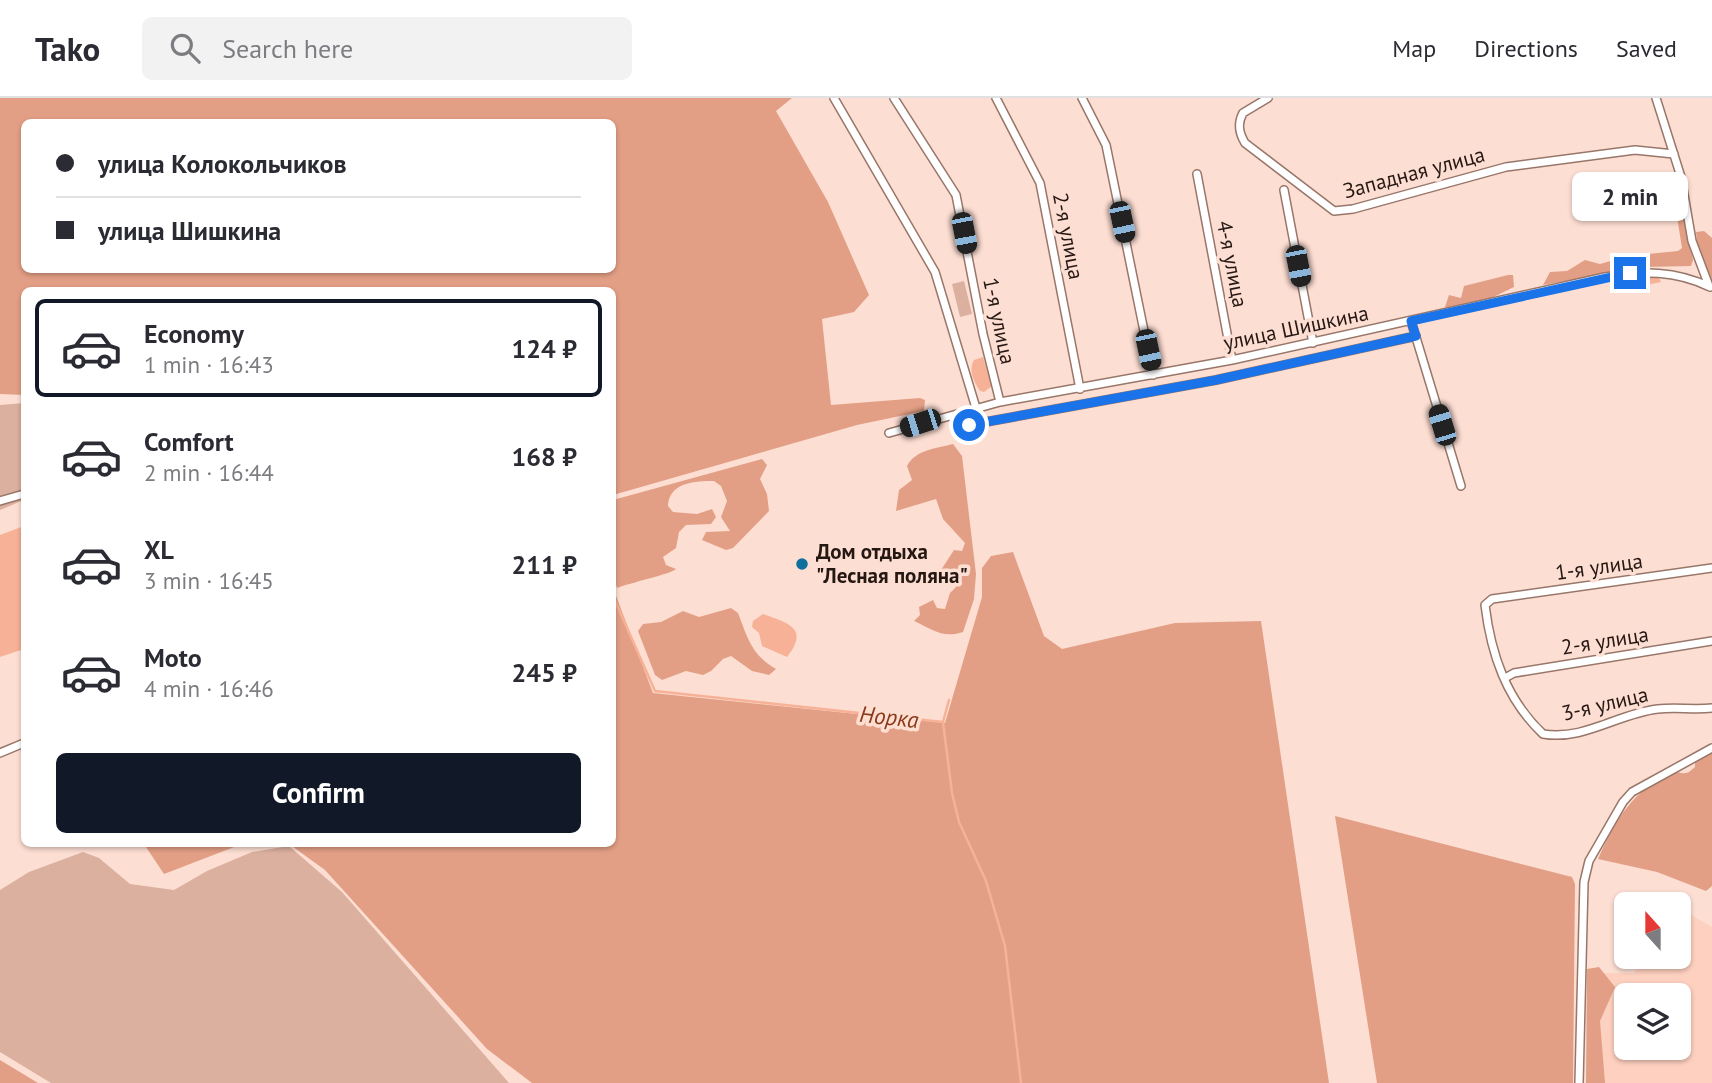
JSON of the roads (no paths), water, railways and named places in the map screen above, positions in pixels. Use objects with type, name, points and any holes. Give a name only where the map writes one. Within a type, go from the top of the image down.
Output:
[{"type":"street","points":[[834,98],[935,272],[976,408]]},
{"type":"street","name":"1-я улица","points":[[894,98],[956,195],[983,334],[1000,402]]},
{"type":"street","name":"2-я улица","points":[[996,98],[1040,183],[1080,389]]},
{"type":"street","points":[[1082,98],[1107,145],[1153,375]]},
{"type":"street","name":"Западная улица","points":[[1268,98],[1242,113],[1238,127],[1245,143],[1334,211],[1353,209],[1506,167],[1635,150],[1674,154]]},
{"type":"street","points":[[1656,98],[1674,154],[1692,241],[1711,288]]},
{"type":"street","name":"4-я улица","points":[[1197,174],[1232,360]]},
{"type":"street","points":[[1284,190],[1313,343]]},
{"type":"street","name":"улица Шишкина","points":[[889,433],[1000,402],[1232,360],[1605,277],[1650,271],[1692,279],[1711,288]]},
{"type":"street","points":[[1411,321],[1461,486]]},
{"type":"street","points":[[969,425],[1216,380],[1416,336]]},
{"type":"street","points":[[0,501],[21,495]]},
{"type":"street","name":"1-я улица","points":[[1505,678],[1494,659],[1489,640],[1485,606],[1492,599],[1712,568]]},
{"type":"street","name":"2-я улица","points":[[1505,678],[1514,673],[1712,641]]},
{"type":"street","name":"3-я улица","points":[[1505,678],[1531,720],[1543,734],[1548,735],[1582,732],[1617,723],[1631,715],[1659,709],[1712,708]]},
{"type":"street","points":[[0,753],[21,745]]},
{"type":"street","points":[[1579,1083],[1583,897],[1587,868],[1623,802],[1632,792],[1712,748]]},
{"type":"waterway","name":"Норка","points":[[616,603],[655,691],[943,722],[952,793],[959,822],[986,881],[1005,946],[1021,1083]]},
{"type":"waterway","points":[[943,722],[949,700]]},
{"type":"place","name":"Дом отдыха \"Лесная поляна\"","points":[[802,564]]}]
